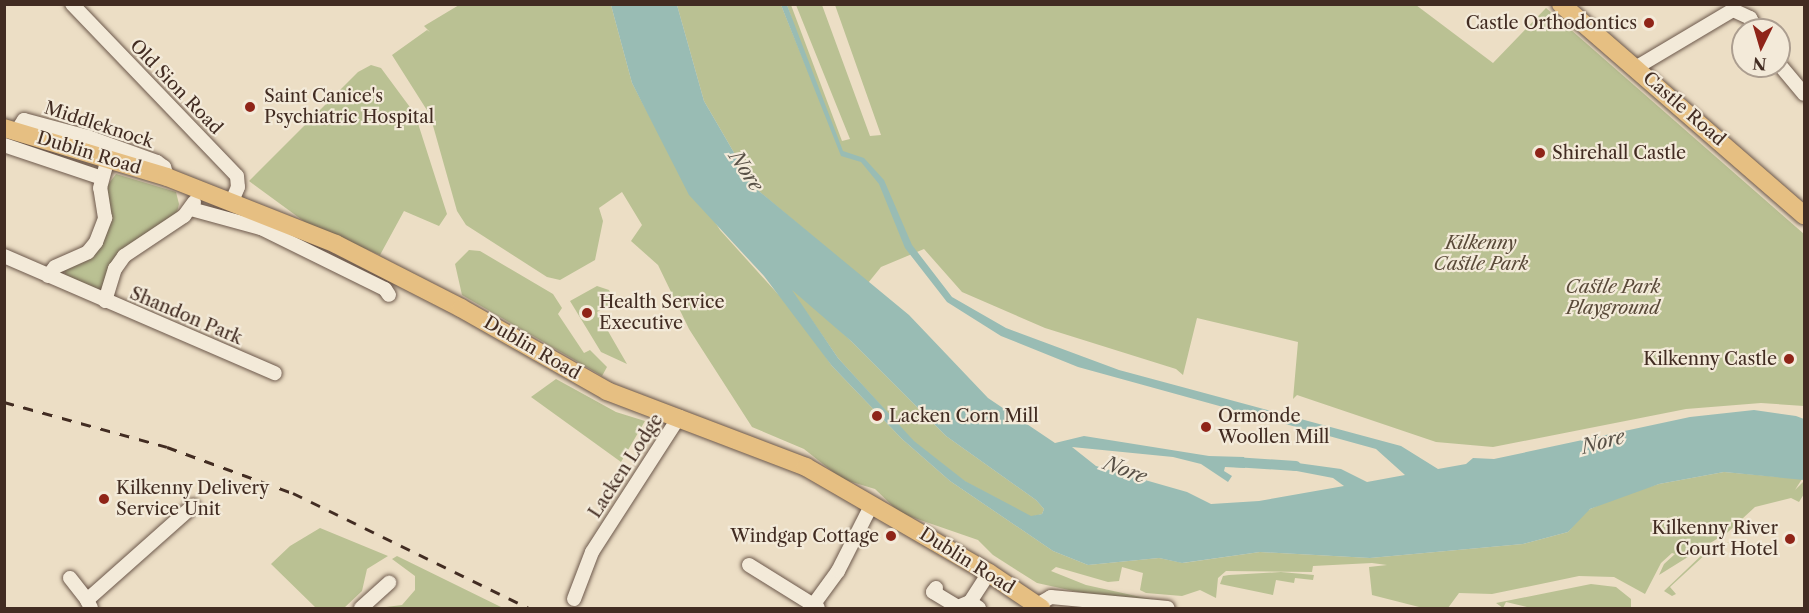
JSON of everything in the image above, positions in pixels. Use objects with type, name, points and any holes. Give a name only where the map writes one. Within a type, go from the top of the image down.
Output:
[{"type":"main road","name":"Castle Road","points":[[1561,4],[1637,67],[1804,215]]},
{"type":"main road","name":"Dublin Road","points":[[11,129],[199,188],[336,244],[461,308],[607,391],[806,466],[989,573],[1039,607]]},
{"type":"street","name":"Old Sion Road","points":[[72,4],[237,176],[238,187],[231,201]]},
{"type":"street","points":[[1637,67],[1733,10],[1750,18]]},
{"type":"street","points":[[1791,78],[1804,94]]},
{"type":"street","name":"Middleknock","points":[[11,129],[24,120],[88,137],[158,162],[164,167],[167,177]]},
{"type":"street","points":[[4,145],[102,177]]},
{"type":"street","points":[[48,276],[55,267],[88,252],[96,242],[105,218],[102,177],[108,159]]},
{"type":"street","points":[[199,188],[191,209],[261,228],[357,274],[385,289],[389,295]]},
{"type":"street","name":"Shandon Park","points":[[191,209],[124,256],[115,269],[105,301],[275,373]]},
{"type":"street","points":[[4,256],[105,301]]},
{"type":"street","name":"Lacken Lodge","points":[[574,599],[592,552],[679,417]]},
{"type":"street","points":[[749,565],[814,608],[838,571],[872,504]]},
{"type":"street","points":[[70,578],[89,604],[193,506]]},
{"type":"street","points":[[936,588],[933,592],[957,607],[974,605],[989,573]]},
{"type":"street","points":[[361,609],[388,583]]},
{"type":"street","points":[[1039,607],[1051,597],[1167,609]]},
{"type":"green space","points":[[459,5],[611,5],[632,83],[660,136],[720,230],[796,314],[832,366],[902,439],[950,481],[1053,551],[1088,565],[1159,558],[1183,563],[1260,552],[1370,558],[1523,544],[1568,532],[1586,511],[1621,495],[1659,484],[1724,472],[1802,479],[1795,490],[1803,482],[1804,494],[1799,502],[1791,498],[1755,507],[1728,532],[1659,575],[1664,564],[1675,554],[1672,553],[1661,563],[1645,594],[1614,577],[1579,576],[1492,594],[1459,593],[1448,608],[1423,608],[1372,595],[1369,567],[1387,565],[1372,563],[1313,566],[1312,572],[1226,571],[1218,578],[1216,598],[1200,590],[1182,596],[1146,593],[1140,590],[1143,573],[1122,567],[1119,581],[1108,582],[1056,567],[1051,571],[1086,585],[1159,601],[1124,602],[1037,583],[993,555],[978,540],[900,513],[875,489],[842,479],[804,449],[752,427],[689,329],[658,265],[631,241],[642,225],[622,192],[599,208],[603,221],[595,260],[560,280],[547,277],[466,225],[457,211],[430,115],[392,55],[427,30],[430,32],[424,26]]},
{"type":"green space","name":"Kilkenny Castle Park","points":[[677,5],[781,5],[816,91],[787,5],[791,5],[842,141],[850,139],[796,5],[822,5],[870,136],[881,135],[835,5],[1416,5],[1493,63],[1546,8],[1804,234],[1804,406],[1761,403],[1686,409],[1493,447],[1436,442],[1297,395],[1293,399],[1298,342],[1197,318],[1183,375],[1176,369],[1045,328],[962,292],[924,249],[881,267],[868,283],[754,187],[704,101]]},
{"type":"green space","points":[[371,65],[381,68],[415,114],[447,214],[439,226],[404,211],[380,255],[309,225],[249,181],[358,72]]},
{"type":"green space","points":[[116,174],[176,192],[179,204],[176,216],[160,224],[102,291],[67,279],[64,271],[80,262],[110,212],[107,186]]},
{"type":"green space","points":[[469,250],[480,251],[553,294],[562,308],[558,314],[584,353],[590,350],[607,367],[602,376],[462,295],[455,264]]},
{"type":"green space","points":[[597,286],[609,290],[615,302],[597,312],[627,364],[601,352],[570,301]]},
{"type":"green space","points":[[791,290],[797,290],[946,436],[1036,500],[1044,509],[1042,514],[1031,517],[964,481],[914,442],[838,358]]},
{"type":"green space","points":[[556,379],[616,412],[645,421],[621,462],[531,397]]},
{"type":"green space","points":[[320,528],[388,556],[367,569],[362,591],[344,608],[316,608],[271,564],[290,546]]},
{"type":"green space","points":[[1734,540],[1708,552],[1670,587],[1676,594],[1672,596],[1664,591],[1706,551]]},
{"type":"green space","points":[[397,556],[503,608],[378,608],[402,605],[415,590],[415,576],[392,559]]},
{"type":"green space","points":[[1281,572],[1314,575],[1313,580],[1295,578],[1294,583],[1276,580],[1273,595],[1220,584],[1223,576]]},
{"type":"green space","points":[[1591,584],[1616,587],[1631,599],[1631,608],[1531,608],[1506,602],[1503,608],[1496,603]]},
{"type":"water","name":"Nore","points":[[611,5],[677,5],[704,101],[754,187],[909,315],[988,398],[1055,443],[1084,436],[1209,456],[1244,457],[1246,462],[1245,468],[1225,467],[1224,471],[1232,476],[1228,482],[1201,464],[1173,457],[1072,447],[1096,466],[1187,492],[1211,504],[1259,501],[1344,486],[1333,478],[1281,468],[1283,461],[1341,469],[1367,482],[1405,475],[1376,449],[1078,367],[1001,336],[947,302],[905,248],[879,184],[861,162],[841,156],[781,5],[787,5],[843,151],[864,158],[884,180],[912,245],[952,297],[1006,328],[1119,370],[1401,446],[1438,469],[1466,464],[1473,458],[1494,459],[1690,417],[1754,410],[1796,416],[1804,419],[1804,480],[1724,472],[1659,484],[1590,509],[1568,532],[1523,544],[1370,558],[1260,552],[1182,563],[1159,558],[1088,565],[1053,551],[950,481],[902,439],[832,366],[764,276],[689,195],[632,83]],"holes":[[[792,290],[851,341],[946,436],[1036,500],[1044,509],[1042,514],[1031,516],[965,481],[914,441],[838,358]]]},
{"type":"waterway","points":[[1234,462],[1296,466]]},
{"type":"railway","points":[[4,402],[167,447],[293,493],[529,608]]},
{"type":"place","name":"Castle Orthodontics","points":[[1649,23]]},
{"type":"place","name":"Saint Canice's Psychiatric Hospital","points":[[250,107]]},
{"type":"place","name":"Shirehall Castle","points":[[1540,153]]},
{"type":"place","name":"Health Service Executive","points":[[587,313]]},
{"type":"place","name":"Kilkenny Castle","points":[[1789,359]]},
{"type":"place","name":"Lacken Corn Mill","points":[[877,416]]},
{"type":"place","name":"Ormonde Woollen Mill","points":[[1206,427]]},
{"type":"place","name":"Kilkenny Delivery Service Unit","points":[[104,499]]},
{"type":"place","name":"Windgap Cottage","points":[[891,536]]},
{"type":"place","name":"Kilkenny River Court Hotel","points":[[1790,539]]},
{"type":"park label","name":"Castle Park Playground","points":[[1613,298]]}]
